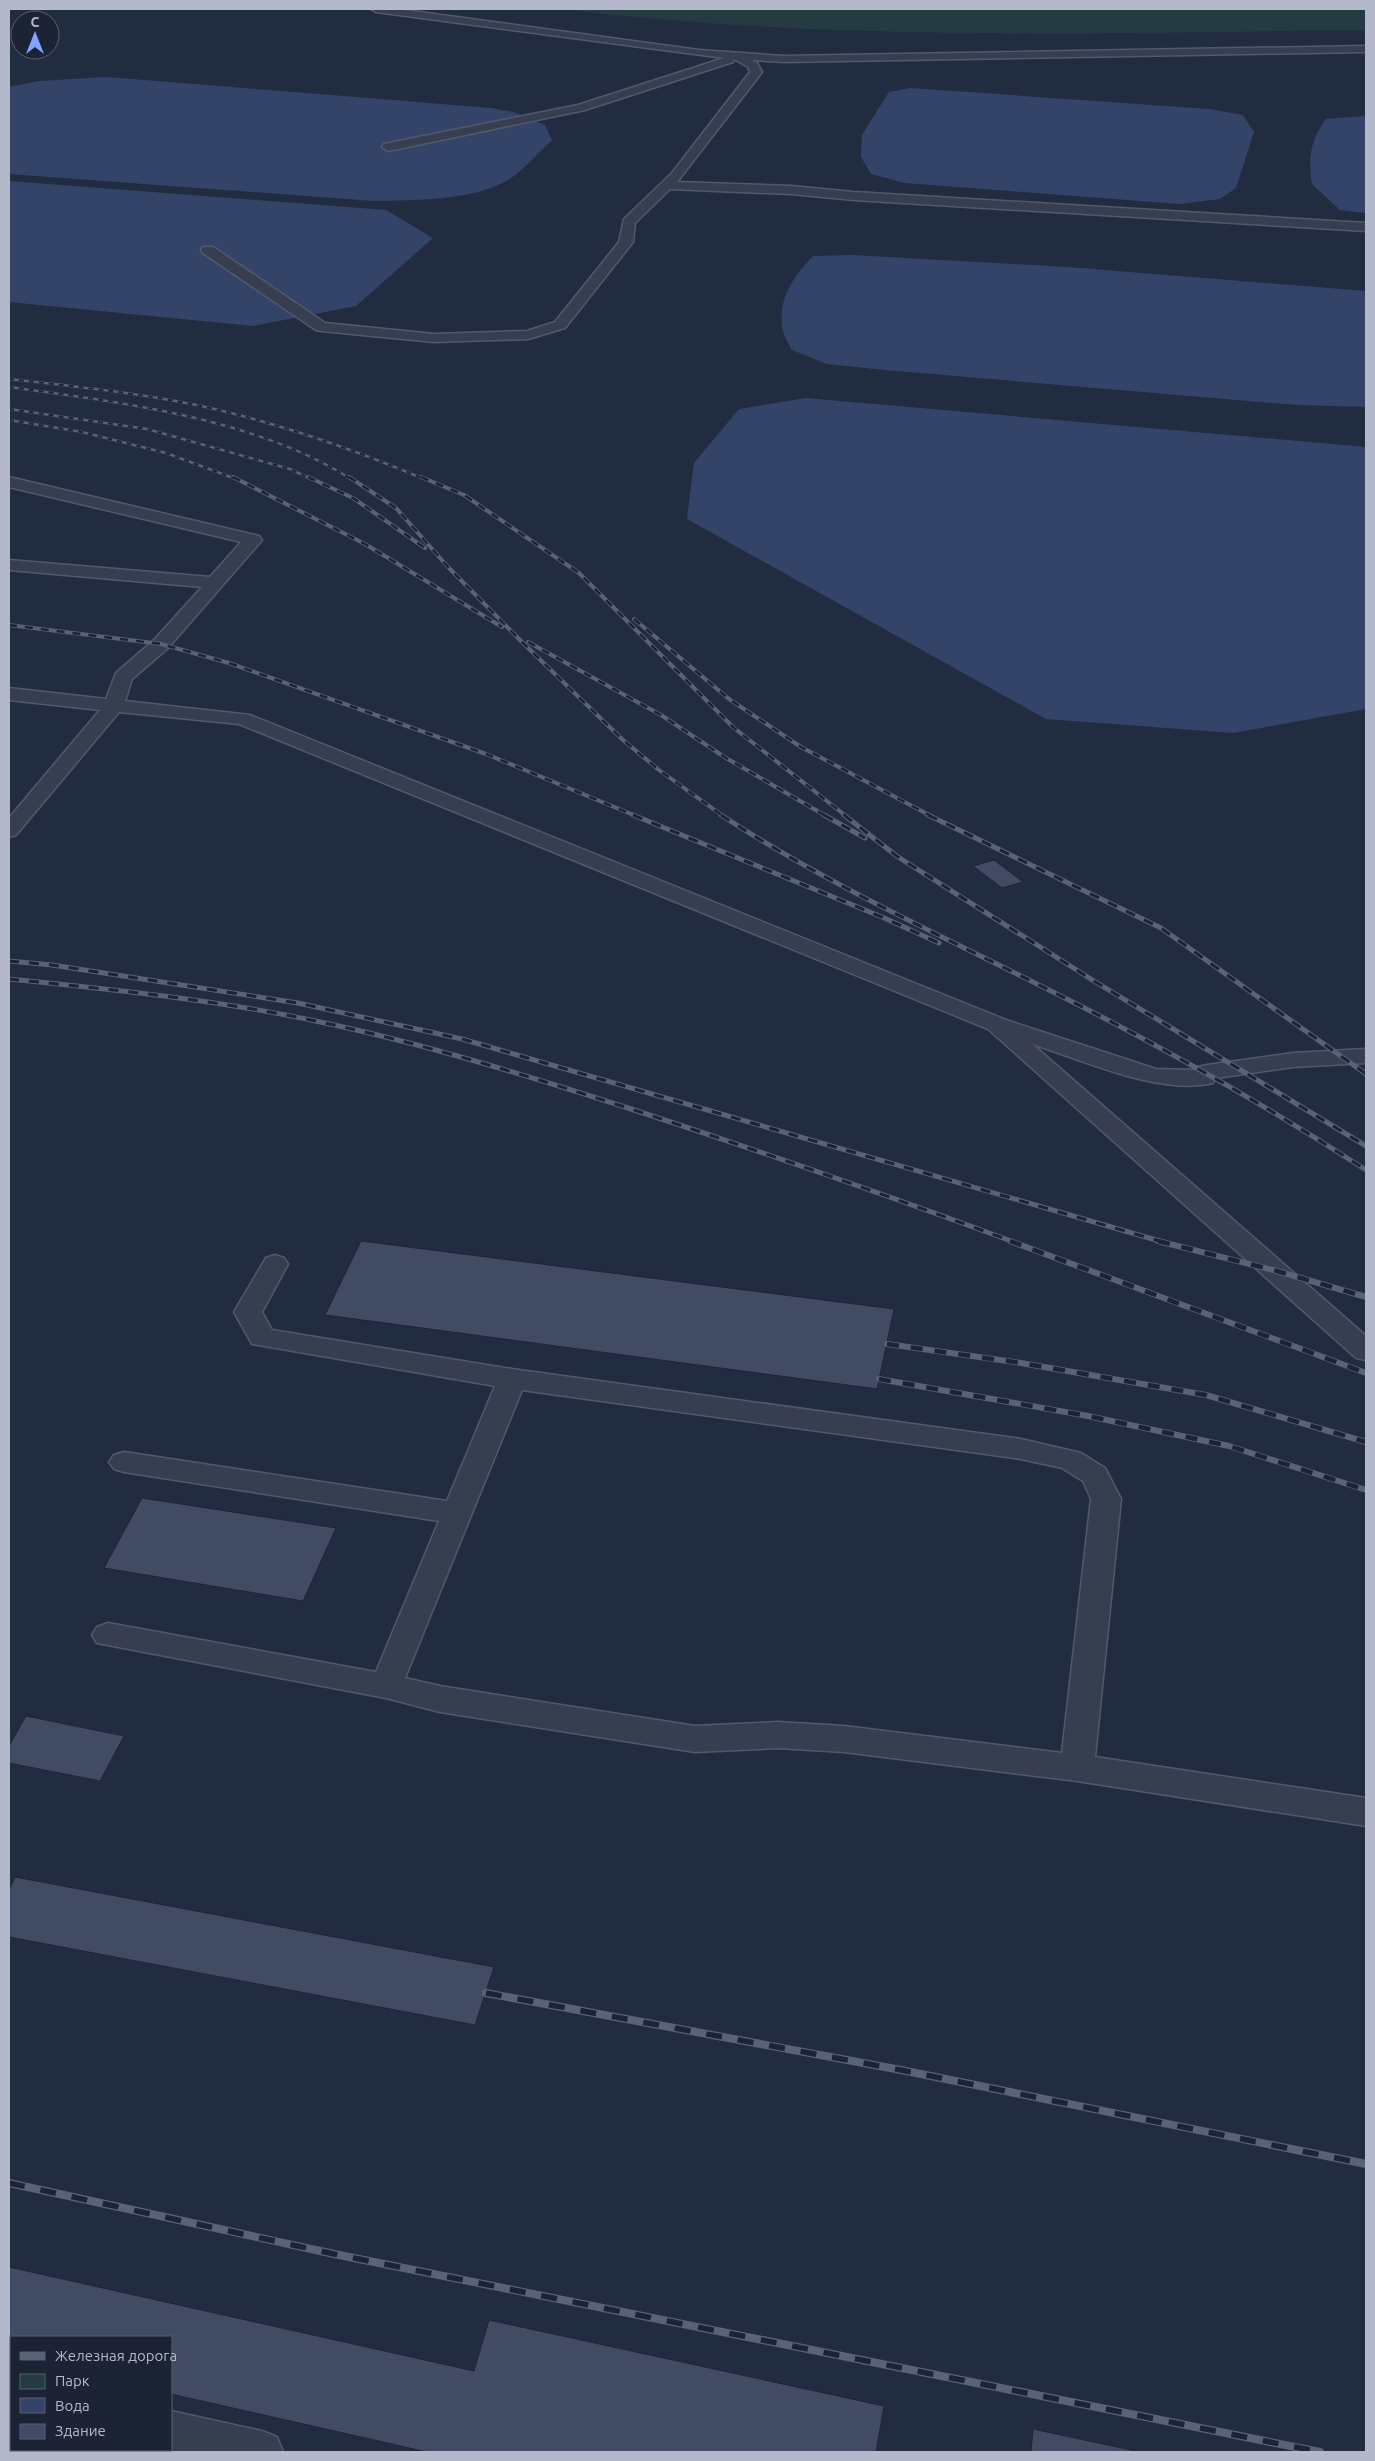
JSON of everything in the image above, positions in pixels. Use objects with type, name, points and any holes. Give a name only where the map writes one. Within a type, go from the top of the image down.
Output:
[{"type":"lane","points":[[376,9],[736,57],[848,59],[1366,49]]},
{"type":"lane","points":[[388,147],[581,108],[727,62],[736,57]]},
{"type":"lane","points":[[208,250],[321,327],[434,338],[528,335],[560,325],[626,242],[629,222],[668,185],[756,72],[752,65],[736,57]]},
{"type":"lane","points":[[668,185],[791,190],[854,196],[1366,227]]},
{"type":"lane","points":[[9,482],[253,540],[161,644],[122,677],[114,705],[9,830]]},
{"type":"lane","points":[[9,565],[214,583]]},
{"type":"lane","points":[[9,694],[244,719],[996,1024],[1154,1076],[1204,1078],[1207,1072],[1235,1067],[1366,1056]]},
{"type":"lane","points":[[996,1024],[1366,1352]]},
{"type":"lane","points":[[275,1264],[248,1312],[262,1338],[512,1379],[1021,1449],[1071,1460],[1095,1475],[1106,1499],[1077,1768]]},
{"type":"lane","points":[[386,1686],[512,1379]]},
{"type":"lane","points":[[124,1462],[458,1513]]},
{"type":"lane","points":[[108,1635],[386,1686],[440,1699],[695,1739],[778,1735],[844,1739],[1077,1768],[1366,1812]]},
{"type":"lane","points":[[172,2432],[262,2452]]},
{"type":"green space","points":[[562,9],[1366,9],[1366,30],[1165,33],[863,31],[762,27]]},
{"type":"water","points":[[107,77],[491,108],[513,112],[545,125],[552,140],[518,173],[492,188],[459,196],[424,200],[374,201],[9,174],[9,87],[39,81]]},
{"type":"water","points":[[911,88],[1209,109],[1243,115],[1254,132],[1236,188],[1220,199],[1179,204],[905,183],[871,174],[861,157],[862,135],[889,92]]},
{"type":"water","points":[[1366,116],[1366,213],[1340,210],[1312,184],[1310,158],[1313,142],[1326,119]]},
{"type":"water","points":[[9,181],[386,210],[433,238],[356,306],[253,326],[9,302]]},
{"type":"water","points":[[853,255],[1068,267],[1366,291],[1366,407],[1297,405],[885,370],[827,364],[792,350],[783,331],[782,315],[785,296],[794,279],[813,256]]},
{"type":"water","points":[[806,398],[1366,447],[1366,709],[1233,733],[1046,719],[687,519],[694,463],[739,409]]},
{"type":"building","points":[[994,860],[1023,882],[1002,888],[973,866]]},
{"type":"building","points":[[361,1241],[894,1309],[877,1389],[325,1315]]},
{"type":"building","points":[[142,1498],[336,1528],[303,1601],[104,1568]]},
{"type":"building","points":[[26,1716],[124,1736],[100,1781],[9,1763],[9,1746]]},
{"type":"building","points":[[15,1877],[494,1967],[475,2025],[9,1937],[9,1890]]},
{"type":"building","points":[[9,2267],[474,2371],[489,2320],[884,2406],[876,2452],[427,2452],[172,2394],[172,2336],[10,2336],[9,2356]]},
{"type":"building","points":[[1033,2429],[1140,2452],[1031,2452]]},
{"type":"railway","points":[[9,379],[141,395],[219,410],[323,440],[424,479]]},
{"type":"railway","points":[[9,387],[141,407],[230,427],[273,441],[313,458],[351,479]]},
{"type":"railway","points":[[9,409],[147,429],[290,469],[311,479]]},
{"type":"railway","points":[[9,420],[82,432],[166,453],[236,479]]},
{"type":"railway","points":[[233,477],[365,544],[502,627]]},
{"type":"railway","points":[[308,477],[353,498],[425,548]]},
{"type":"railway","points":[[349,477],[396,508],[448,567],[623,740],[659,770],[723,816]]},
{"type":"railway","points":[[421,477],[464,495],[579,573],[734,728],[846,816]]},
{"type":"railway","points":[[634,619],[729,699],[801,747],[931,816]]},
{"type":"railway","points":[[9,625],[161,644],[229,663],[486,754],[636,816]]},
{"type":"railway","points":[[528,642],[661,715],[726,758],[826,816]]},
{"type":"railway","points":[[633,815],[882,917],[939,943]]},
{"type":"railway","points":[[721,815],[760,840],[842,886],[1091,1011],[1171,1054],[1289,1122],[1366,1170]]},
{"type":"railway","points":[[824,815],[865,838]]},
{"type":"railway","points":[[844,815],[898,857],[1094,981],[1366,1146]]},
{"type":"railway","points":[[928,815],[1161,928],[1366,1074]]},
{"type":"railway","points":[[9,961],[52,965],[298,1003],[462,1039],[1163,1242]]},
{"type":"railway","points":[[9,979],[168,996],[247,1008],[325,1023],[402,1041],[628,1108],[821,1173],[1014,1242]]},
{"type":"railway","points":[[1010,1241],[1366,1373]]},
{"type":"railway","points":[[1158,1241],[1277,1271],[1366,1297]]},
{"type":"railway","points":[[887,1344],[1021,1363],[1206,1395],[1366,1442]]},
{"type":"railway","points":[[879,1379],[1088,1416],[1229,1446],[1366,1490]]},
{"type":"railway","points":[[486,1993],[901,2070],[1366,2164]]},
{"type":"railway","points":[[9,2183],[334,2254],[1320,2452]]}]
